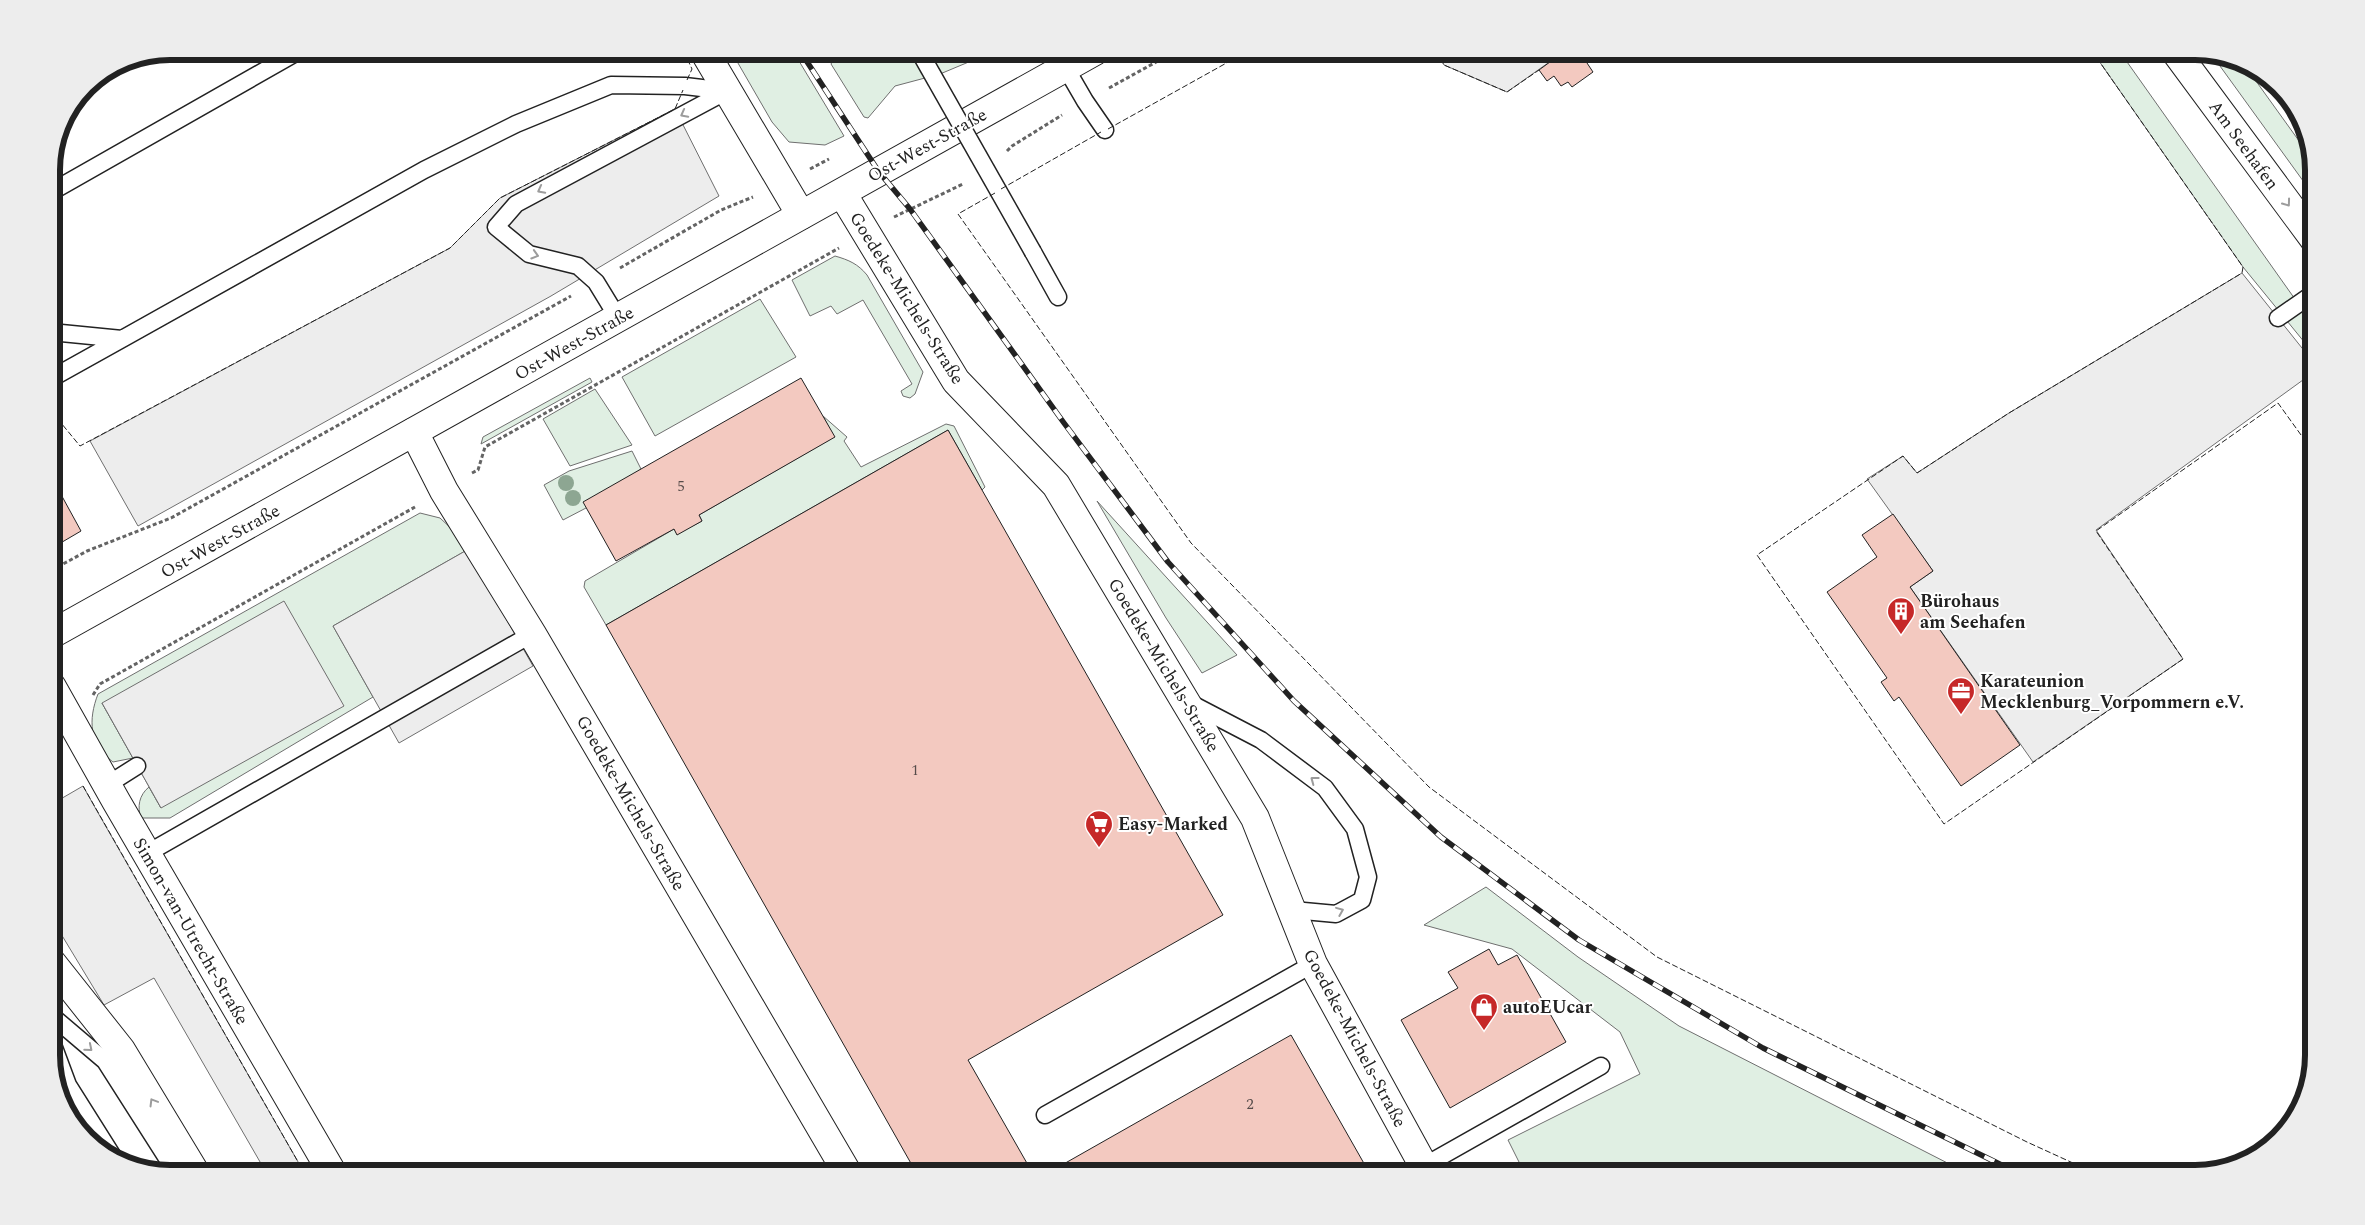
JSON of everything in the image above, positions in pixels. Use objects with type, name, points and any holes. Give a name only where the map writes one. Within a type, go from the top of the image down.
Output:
[{"type":"street","points":[[709,60],[801,215]]},
{"type":"street","name":"Ost-West-Straße","points":[[60,630],[842,193],[1059,60]]},
{"type":"street","name":"Am Seehafen","points":[[2181,60],[2305,227]]},
{"type":"street","name":"Goedeke-Michels-Straße","points":[[842,193],[865,234],[956,381],[1056,485],[1255,818],[1313,964],[1423,1165]]},
{"type":"street","name":"Goedeke-Michels-Straße","points":[[414,432],[444,490],[532,634],[843,1165]]},
{"type":"street","name":"Simon-van-Utrecht-Straße","points":[[60,702],[328,1165]]},
{"type":"street","points":[[60,973],[121,1050],[191,1165]]},
{"type":"lane","points":[[60,187],[283,60]]},
{"type":"lane","points":[[924,60],[1058,297]]},
{"type":"lane","points":[[1062,60],[1085,101],[1105,130]]},
{"type":"lane","points":[[60,374],[424,170],[516,124],[611,85],[685,86],[727,91]]},
{"type":"lane","points":[[618,318],[596,282],[578,266],[529,254],[496,227],[516,204],[727,91]]},
{"type":"lane","points":[[2278,318],[2305,299]]},
{"type":"lane","points":[[60,333],[122,339]]},
{"type":"lane","points":[[146,854],[532,634]]},
{"type":"lane","points":[[1185,701],[1261,740],[1326,788],[1355,829],[1368,876],[1362,900],[1336,914],[1292,910]]},
{"type":"lane","points":[[107,785],[137,766]]},
{"type":"lane","points":[[1045,1115],[1313,964]]},
{"type":"lane","points":[[60,1023],[105,1061],[171,1165]]},
{"type":"lane","points":[[60,1064],[68,1085],[104,1143]]},
{"type":"lane","points":[[1434,1165],[1601,1066]]},
{"type":"path","points":[[1006,152],[1012,146],[1085,101],[1160,60]]},
{"type":"path","points":[[60,566],[87,551],[171,518],[596,282],[721,210],[782,184],[834,156]]},
{"type":"path","points":[[68,718],[84,710],[100,684],[478,470],[485,448],[910,209],[970,181]]},
{"type":"green space","points":[[736,60],[798,60],[844,136],[825,145],[789,142],[772,122]]},
{"type":"green space","points":[[833,60],[973,60],[940,74],[895,86],[868,118],[864,117],[831,64]]},
{"type":"green space","points":[[2098,60],[2126,60],[2305,313],[2305,343],[2243,267]]},
{"type":"green space","points":[[2217,62],[2243,71],[2253,77],[2302,145],[2305,163],[2305,184]]},
{"type":"green space","points":[[835,256],[853,263],[867,275],[923,372],[915,394],[910,398],[903,396],[901,391],[912,384],[863,300],[837,314],[831,306],[810,316],[792,280]]},
{"type":"green space","points":[[760,299],[796,357],[655,436],[622,377]]},
{"type":"green space","points":[[590,378],[592,382],[481,444],[483,437]]},
{"type":"green space","points":[[595,389],[632,445],[570,466],[543,419]]},
{"type":"green space","points":[[823,416],[847,437],[844,441],[861,467],[946,424],[954,426],[985,487],[982,490],[948,430],[606,625],[584,587],[585,581],[674,529],[677,534],[702,521],[699,515],[834,437]]},
{"type":"green space","points":[[632,451],[641,469],[586,508],[563,520],[544,485],[569,471]]},
{"type":"green space","points":[[1097,501],[1237,655],[1202,673],[1166,618]]},
{"type":"green space","points":[[420,513],[440,518],[454,531],[467,550],[333,626],[373,697],[170,818],[141,818],[139,810],[140,801],[149,787],[161,808],[133,758],[113,762],[99,747],[95,739],[92,722],[98,694]]},
{"type":"green space","points":[[1486,887],[1578,957],[1679,1026],[1951,1165],[1520,1165],[1508,1140],[1640,1074],[1620,1032],[1512,949],[1424,925]]},
{"type":"shaded area","points":[[1441,60],[1552,60],[1507,92],[1444,65]]},
{"type":"shaded area","points":[[675,109],[719,196],[551,296],[138,526],[90,441],[450,248],[500,198]]},
{"type":"shaded area","points":[[2242,273],[2305,352],[2305,379],[2096,530],[2183,659],[2033,762],[1910,587],[1933,571],[1867,479],[1903,456],[1917,473],[2009,413]]},
{"type":"shaded area","points":[[467,550],[533,666],[399,743],[333,626]]},
{"type":"shaded area","points":[[284,601],[344,706],[161,808],[102,703]]},
{"type":"shaded area","points":[[83,786],[300,1165],[262,1165],[154,978],[104,1005],[60,932],[60,799]]},
{"type":"building","points":[[1553,60],[1585,60],[1593,72],[1572,87],[1568,82],[1561,86],[1554,76],[1547,81],[1539,70]]},
{"type":"building","points":[[801,378],[835,437],[699,515],[702,521],[677,535],[674,529],[616,561],[583,502]]},
{"type":"building","points":[[948,430],[1223,915],[968,1060],[1028,1165],[912,1165],[606,625]]},
{"type":"building","points":[[60,493],[81,531],[60,543]]},
{"type":"building","name":"Bürohaus am Seehafen","points":[[1893,514],[1933,571],[1910,587],[2020,745],[1961,786],[1899,697],[1894,701],[1881,682],[1887,678],[1827,592],[1877,557],[1862,535]]},
{"type":"building","name":"autoEUcar","points":[[1489,949],[1498,965],[1517,955],[1566,1042],[1450,1108],[1401,1020],[1458,988],[1448,972]]},
{"type":"building","points":[[1291,1035],[1365,1165],[1062,1165]]},
{"type":"railway","points":[[806,60],[879,172],[910,209],[1064,423],[1168,562],[1294,701],[1441,837],[1579,940],[1763,1048],[2002,1165]]},
{"type":"fence","points":[[687,80],[692,69],[688,60]]},
{"type":"fence","points":[[1108,129],[1232,60]]},
{"type":"fence","points":[[1441,60],[1444,65],[1507,92],[1539,70]]},
{"type":"fence","points":[[2098,60],[2243,267],[2242,273],[2009,413],[1917,473],[1903,456],[1757,555],[1944,824],[2183,659],[2096,531],[2278,403],[2305,440]]},
{"type":"fence","points":[[60,422],[80,446],[450,248],[500,198],[675,109],[683,90]]},
{"type":"fence","points":[[1001,189],[1101,132]]},
{"type":"fence","points":[[995,193],[958,214],[1191,543],[1429,787],[1657,957],[2027,1142],[2077,1165]]},
{"type":"fence","points":[[83,786],[300,1165]]},
{"type":"place","name":"Bürohaus am Seehafen","points":[[1901,635]]},
{"type":"place","name":"Karateunion Mecklenburg_Vorpommern e.V.","points":[[1961,715]]},
{"type":"place","name":"Easy-Marked","points":[[1099,848]]},
{"type":"place","name":"autoEUcar","points":[[1484,1031]]}]
